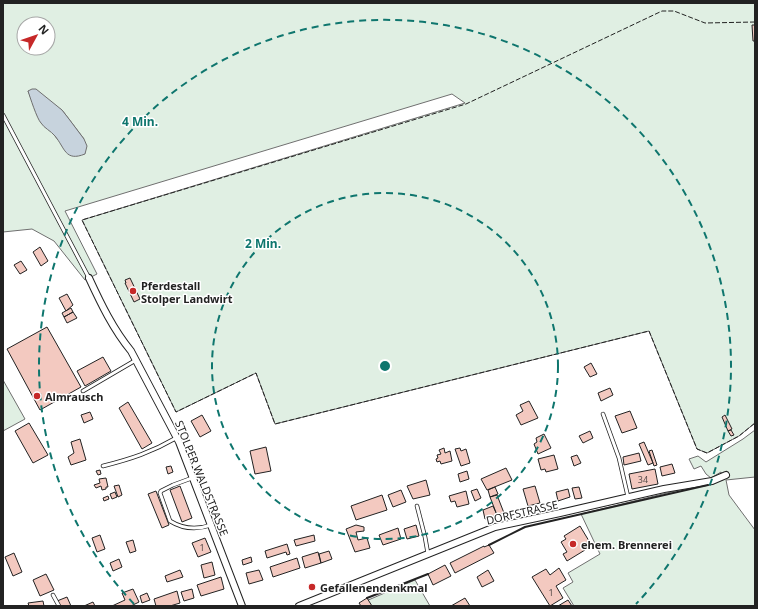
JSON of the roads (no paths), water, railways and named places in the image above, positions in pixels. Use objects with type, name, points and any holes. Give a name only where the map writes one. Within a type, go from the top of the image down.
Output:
[{"type":"street","name":"STOLPER WALDSTRASSE","points":[[89,278],[109,319],[136,360],[176,438],[242,606]]},
{"type":"street","name":"DORFSTRASSE","points":[[299,606],[495,527],[628,497],[700,482],[712,481],[726,475]]},
{"type":"lane","points":[[3,115],[89,278]]},
{"type":"lane","points":[[83,391],[136,360]]},
{"type":"lane","points":[[603,414],[619,458],[628,497]]},
{"type":"lane","points":[[104,466],[137,457],[160,448],[176,438]]},
{"type":"lane","points":[[193,478],[173,484],[161,491],[160,493],[170,521],[190,528],[211,525]]},
{"type":"lane","points":[[417,506],[428,554]]},
{"type":"lane","points":[[54,595],[59,606]]},
{"type":"place","name":"Pferdestall Stolper Landwirt","points":[[133,291]]},
{"type":"place","name":"Almrausch","points":[[37,396]]},
{"type":"place","name":"ehem. Brennerei","points":[[573,544]]},
{"type":"place","name":"Gefallenendenkmal","points":[[312,587]]}]
